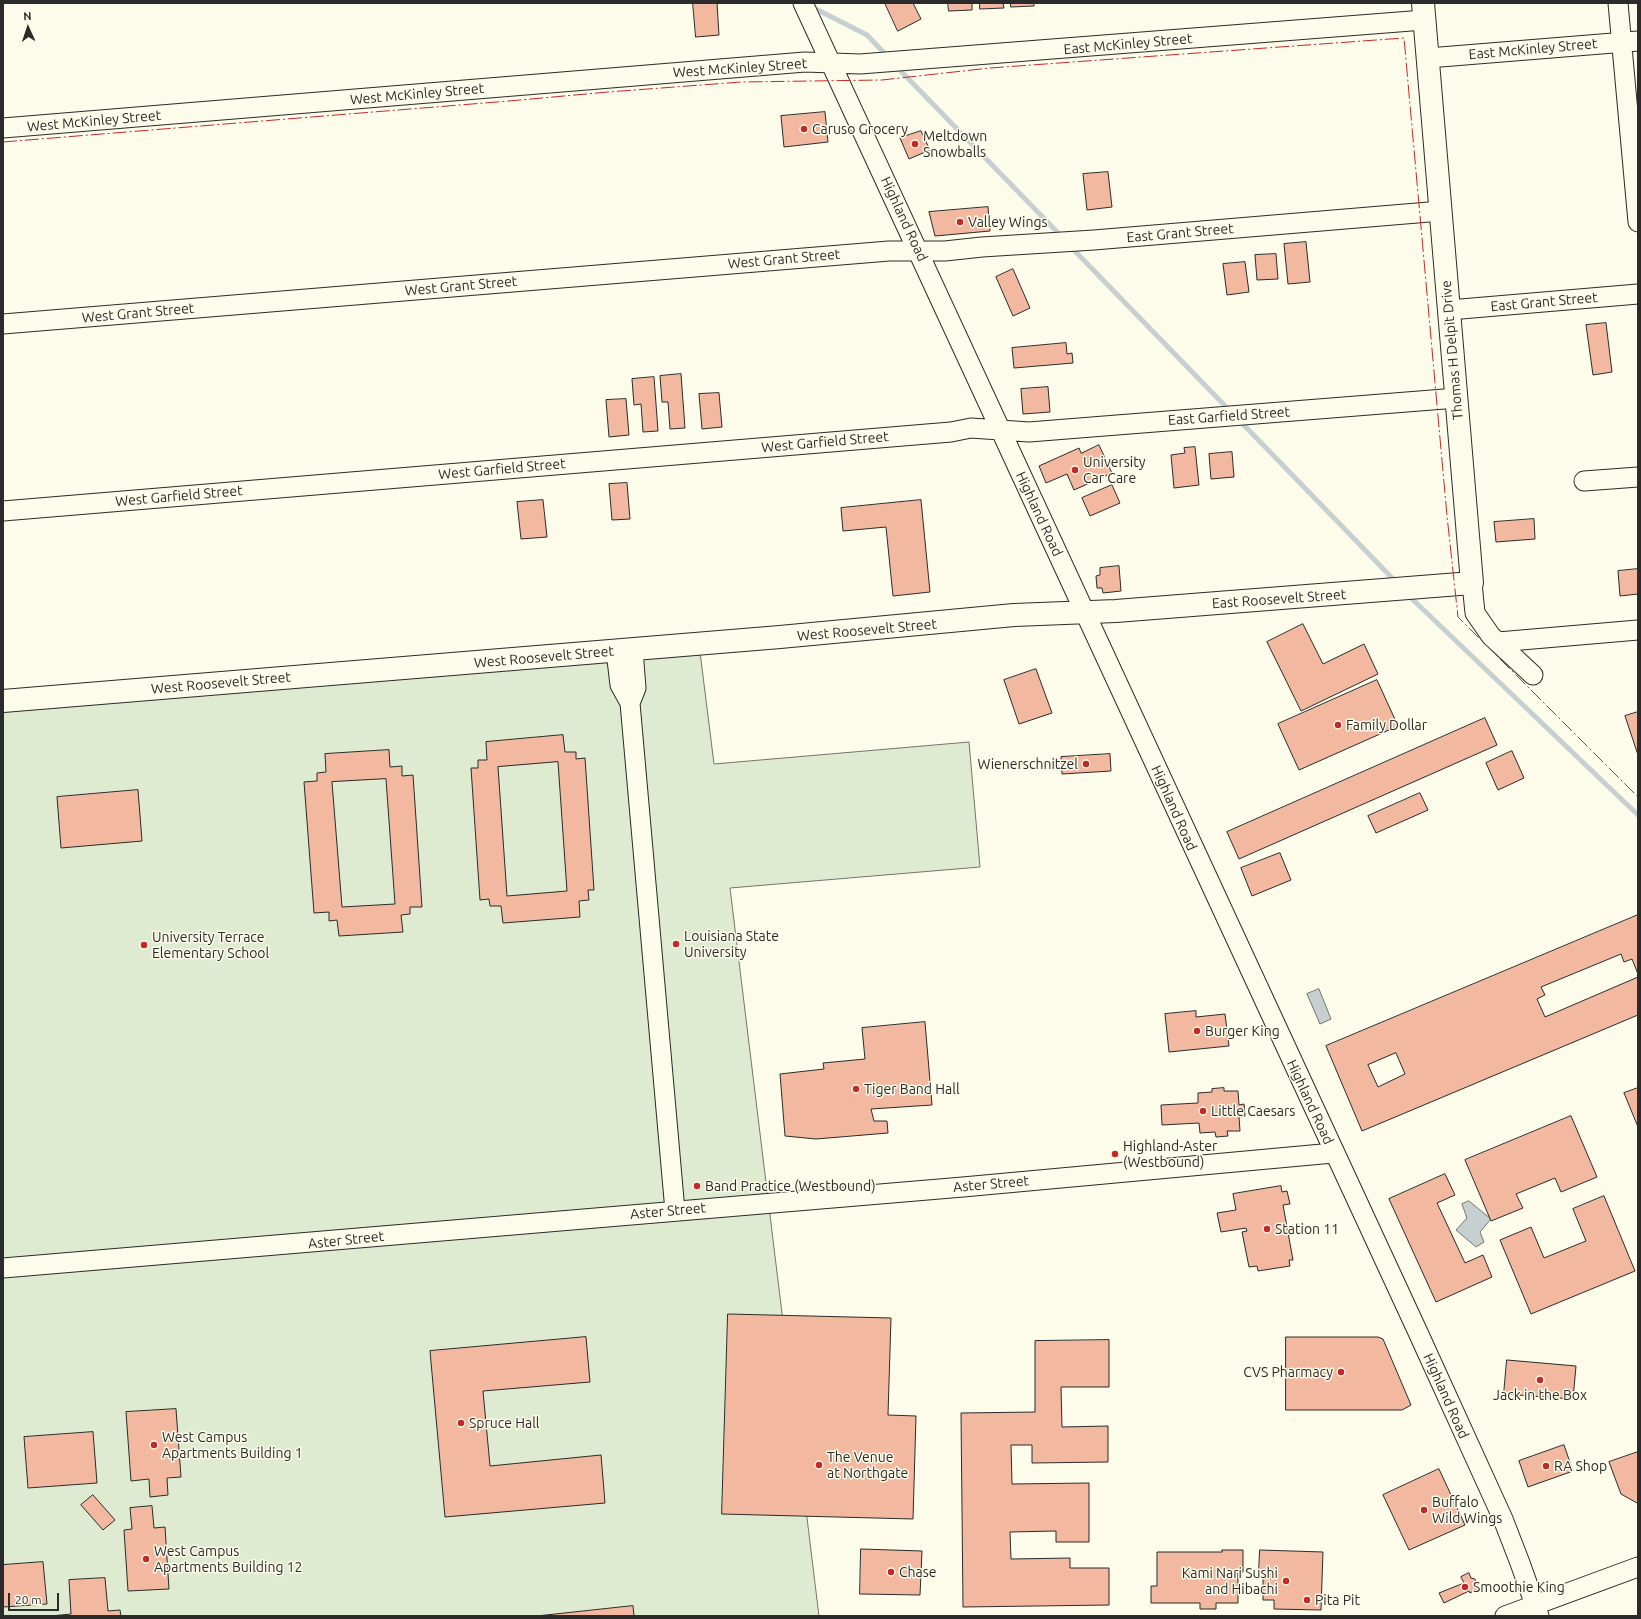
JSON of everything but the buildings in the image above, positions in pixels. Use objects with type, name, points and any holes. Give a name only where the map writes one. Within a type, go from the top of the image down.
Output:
[{"type":"main road","name":"Thomas H Delpit Drive","points":[[1423,12],[1472,583]]},
{"type":"main road","name":"East Roosevelt Street","points":[[1085,612],[1472,583]]},
{"type":"main road","name":"West Roosevelt Street","points":[[3,701],[624,650],[1014,616],[1085,612]]},
{"type":"street","name":"Highland Road","points":[[803,3],[832,63],[1502,1519],[1537,1610]]},
{"type":"street","points":[[1618,3],[1630,42],[1638,222]]},
{"type":"street","name":"East McKinley Street","points":[[832,63],[865,64],[918,60],[1423,12]]},
{"type":"street","name":"East McKinley Street","points":[[1428,58],[1630,42]]},
{"type":"street","name":"West McKinley Street","points":[[3,128],[797,63],[832,63]]},
{"type":"street","name":"East Grant Street","points":[[919,252],[1034,245],[1441,211]]},
{"type":"street","name":"West Grant Street","points":[[3,324],[881,251],[919,252]]},
{"type":"street","name":"East Grant Street","points":[[1449,310],[1638,294]]},
{"type":"street","name":"East Garfield Street","points":[[1001,431],[1029,432],[1456,398]]},
{"type":"street","name":"West Garfield Street","points":[[3,511],[935,433],[971,428],[1001,431]]},
{"type":"street","points":[[1584,481],[1638,477]]},
{"type":"street","name":"Thomas H Delpit Drive","points":[[1472,583],[1475,612],[1491,636],[1533,675]]},
{"type":"street","points":[[1498,642],[1638,630]]},
{"type":"street","points":[[624,650],[636,688],[630,703],[675,1211]]},
{"type":"street","name":"Aster Street","points":[[3,1268],[963,1187],[1334,1153]]},
{"type":"street","points":[[1505,1616],[1537,1610],[1638,1567]]},
{"type":"green space","name":"Louisiana State University","points":[[699,644],[714,764],[969,742],[980,867],[730,888],[819,1616],[3,1616],[3,700]]},
{"type":"shaded area","points":[[1319,989],[1331,1019],[1320,1024],[1307,994]]},
{"type":"shaded area","points":[[1469,1201],[1491,1219],[1480,1232],[1484,1242],[1476,1247],[1456,1230],[1467,1218],[1462,1204]]},
{"type":"waterway","points":[[810,6],[867,35],[888,57]]},
{"type":"waterway","points":[[896,66],[1062,237]]},
{"type":"waterway","points":[[1071,247],[1230,411]]},
{"type":"waterway","points":[[1238,419],[1396,582]]},
{"type":"waterway","points":[[1408,595],[1638,815]]},
{"type":"power","points":[[3,142],[741,82],[882,80],[990,68],[1404,38],[1447,516],[1458,617],[1638,797]]},
{"type":"place","name":"Caruso Grocery","points":[[804,129]]},
{"type":"place","name":"Meltdown Snowballs","points":[[915,144]]},
{"type":"place","name":"Valley Wings","points":[[960,222]]},
{"type":"place","name":"University Car Care","points":[[1075,470]]},
{"type":"place","name":"Family Dollar","points":[[1338,725]]},
{"type":"place","name":"Wienerschnitzel","points":[[1086,764]]},
{"type":"place","name":"Louisiana State University","points":[[676,944]]},
{"type":"place","name":"University Terrace Elementary School","points":[[144,945]]},
{"type":"place","name":"Burger King","points":[[1197,1031]]},
{"type":"place","name":"Tiger Band Hall","points":[[856,1089]]},
{"type":"place","name":"Little Caesars","points":[[1203,1111]]},
{"type":"place","name":"Highland-Aster (Westbound)","points":[[1115,1154]]},
{"type":"place","name":"Band Practice (Westbound)","points":[[697,1186]]},
{"type":"place","name":"Station 11","points":[[1267,1229]]},
{"type":"place","name":"CVS Pharmacy","points":[[1341,1372]]},
{"type":"place","name":"Jack in the Box","points":[[1540,1380]]},
{"type":"place","name":"Spruce Hall","points":[[461,1423]]},
{"type":"place","name":"West Campus Apartments Building 1","points":[[154,1445]]},
{"type":"place","name":"The Venue at Northgate","points":[[819,1465]]},
{"type":"place","name":"RA Shop","points":[[1546,1466]]},
{"type":"place","name":"Buffalo Wild Wings","points":[[1424,1510]]},
{"type":"place","name":"West Campus Apartments Building 12","points":[[146,1559]]},
{"type":"place","name":"Chase","points":[[891,1572]]},
{"type":"place","name":"Kami Nari Sushi and Hibachi","points":[[1286,1581]]},
{"type":"place","name":"Smoothie King","points":[[1465,1587]]},
{"type":"place","name":"Pita Pit","points":[[1307,1600]]}]
